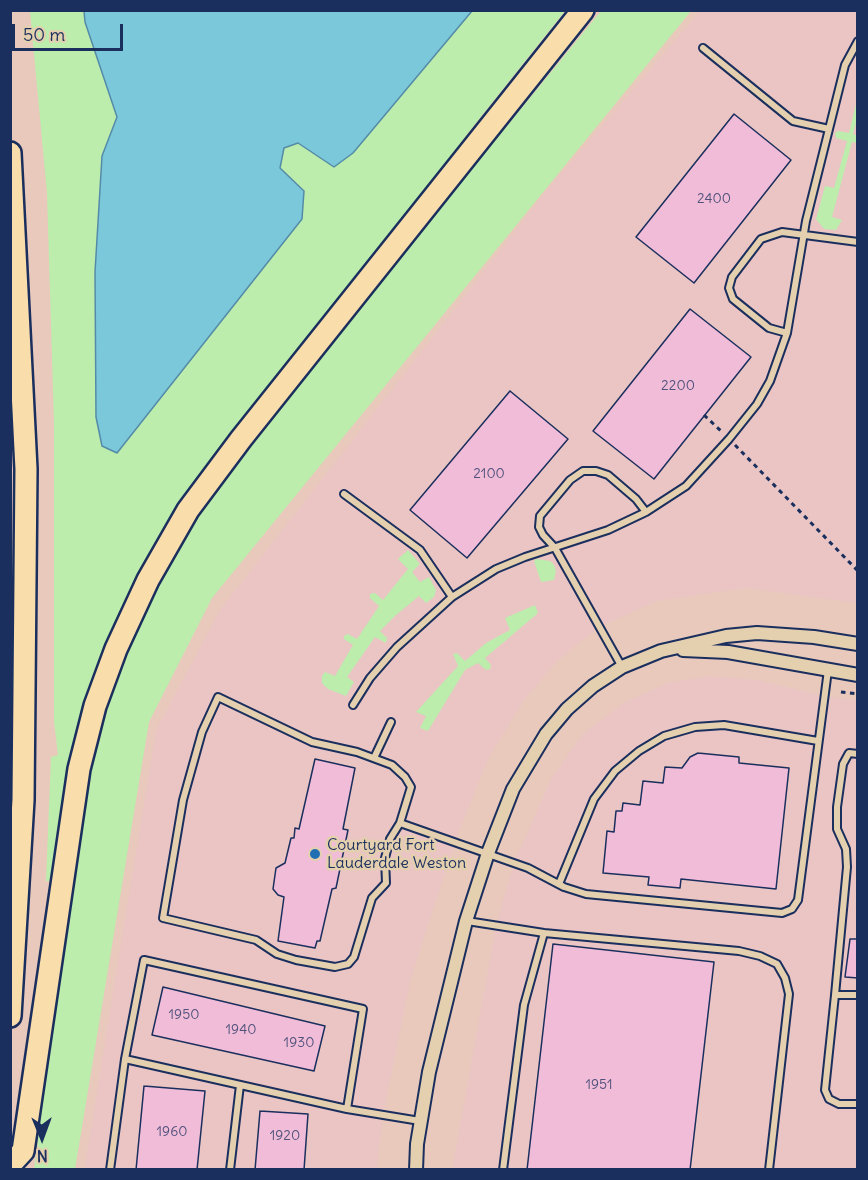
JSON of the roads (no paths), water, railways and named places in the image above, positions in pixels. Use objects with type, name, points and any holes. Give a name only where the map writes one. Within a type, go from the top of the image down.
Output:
[{"type":"highway","points":[[10,1165],[23,1151],[25,1142],[79,769],[95,706],[116,648],[148,580],[188,510],[241,440],[583,10]]},
{"type":"highway","points":[[10,153],[26,469],[23,800],[10,1016]]},
{"type":"street","points":[[416,1170],[421,1121],[442,1009],[466,921],[488,853],[513,789],[546,734],[567,709],[593,686],[622,667],[661,651],[726,636],[757,633],[814,637],[858,644]]},
{"type":"street","points":[[661,651],[692,649],[728,652],[858,675]]},
{"type":"lane","points":[[353,705],[369,678],[397,647],[452,597],[496,569],[608,531],[646,512],[686,486],[757,404],[770,381],[787,333],[804,235],[829,129],[845,65],[858,41]]},
{"type":"lane","points":[[703,48],[793,121],[829,129]]},
{"type":"lane","points":[[787,333],[769,328],[733,299],[729,288],[732,278],[761,239],[782,232],[858,242]]},
{"type":"lane","points":[[622,667],[555,548],[539,527],[540,516],[570,480],[583,471],[596,471],[608,475],[636,499],[646,512]]},
{"type":"lane","points":[[344,494],[420,550],[452,597]]},
{"type":"lane","points":[[400,823],[488,853],[586,894],[782,913],[792,909],[798,900],[828,670]]},
{"type":"lane","points":[[218,697],[319,744],[392,765],[405,777],[411,787],[400,823],[390,839],[385,858],[386,883],[372,898],[354,957],[348,964],[335,967],[296,960],[277,954],[256,940],[163,918],[183,800],[202,732],[218,697]]},
{"type":"lane","points":[[374,758],[391,722]]},
{"type":"lane","points":[[559,884],[594,799],[615,771],[639,751],[664,736],[695,727],[724,724],[818,741]]},
{"type":"lane","points":[[858,754],[849,753],[843,764],[837,807],[837,829],[846,849],[847,867],[825,1090],[829,1099],[839,1104],[858,1104]]},
{"type":"lane","points":[[466,921],[544,933],[739,951],[760,956],[777,964],[785,978],[789,994],[769,1170]]},
{"type":"lane","points":[[503,1170],[524,1005],[544,933]]},
{"type":"lane","points":[[110,1170],[125,1059],[144,960],[363,1009],[347,1109]]},
{"type":"lane","points":[[835,995],[858,995]]},
{"type":"lane","points":[[125,1059],[347,1109],[421,1121]]},
{"type":"lane","points":[[230,1170],[240,1085]]},
{"type":"water","points":[[84,11],[472,11],[353,153],[334,167],[298,143],[284,148],[280,168],[304,191],[302,219],[117,453],[102,446],[96,417],[95,272],[102,156],[117,117],[85,22]]},
{"type":"place","name":"Courtyard Fort Lauderdale Weston","points":[[315,854]]}]
